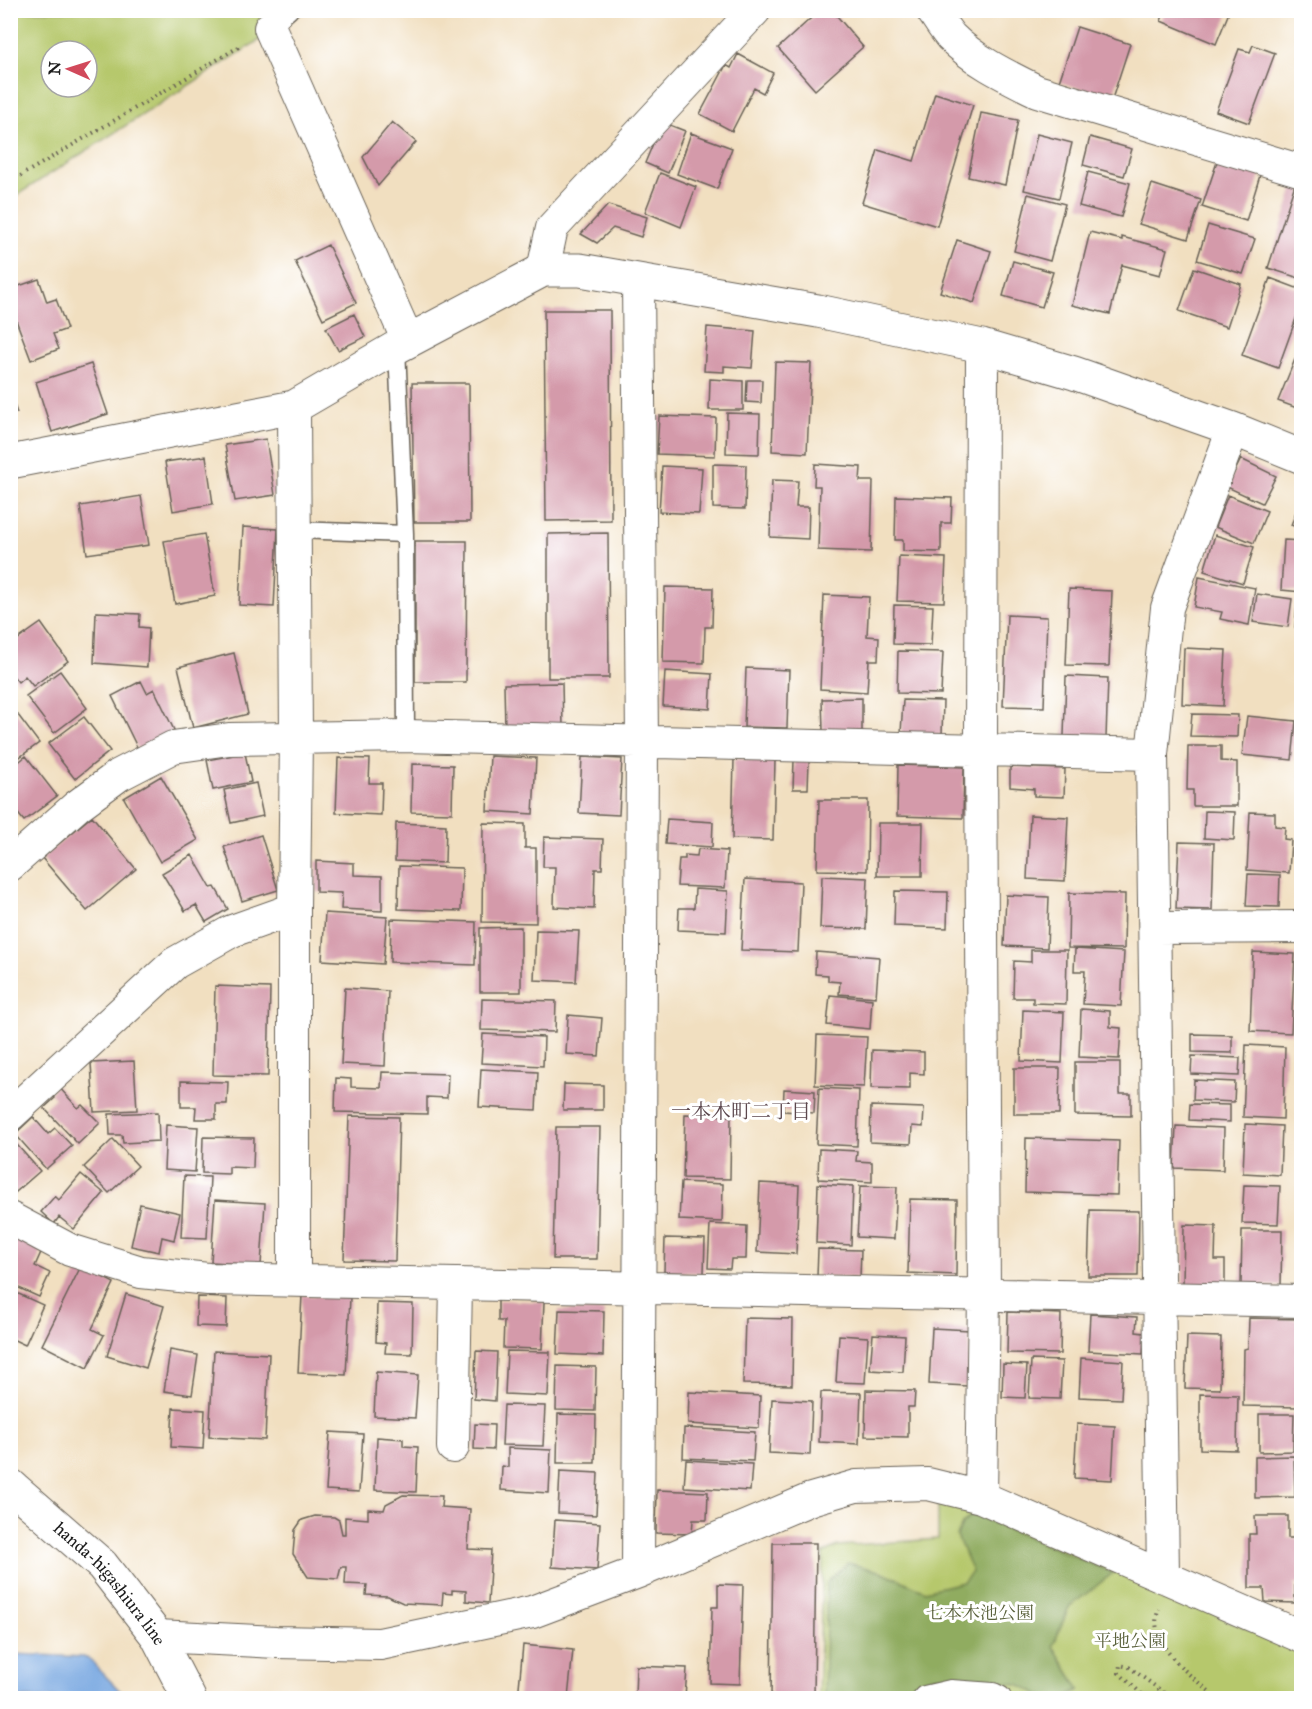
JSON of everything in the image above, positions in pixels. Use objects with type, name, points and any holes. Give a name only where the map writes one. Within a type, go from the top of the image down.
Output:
[{"type":"street","points":[[543,270],[552,228],[755,10]]},
{"type":"street","points":[[932,10],[950,36],[969,53],[1037,91],[1302,171]]},
{"type":"street","points":[[280,19],[403,344]]},
{"type":"street","points":[[10,462],[294,407],[403,344],[543,270],[580,270],[818,310],[982,346],[1074,373],[1233,429],[1302,457]]},
{"type":"street","points":[[638,280],[642,741],[638,1572]]},
{"type":"street","points":[[981,1497],[984,1294],[981,750],[982,346]]},
{"type":"street","points":[[294,407],[296,530],[294,1280]]},
{"type":"street","points":[[1168,1579],[1159,1298],[1152,754],[1167,608],[1233,429]]},
{"type":"street","points":[[14,851],[119,775],[173,747],[229,738],[406,736],[1152,754]]},
{"type":"street","points":[[10,1115],[176,963],[232,931],[294,909]]},
{"type":"street","points":[[1155,928],[1302,927]]},
{"type":"street","points":[[10,1218],[70,1250],[141,1272],[208,1279],[1302,1301]]},
{"type":"street","points":[[453,1447],[456,1284]]},
{"type":"street","points":[[157,1636],[380,1644],[532,1612],[638,1572],[811,1499],[856,1486],[928,1484],[981,1497],[1302,1637]]},
{"type":"street","name":"handa-higashiura line","points":[[10,1485],[102,1564],[157,1636],[189,1698]]},
{"type":"street","points":[[925,1698],[951,1692],[993,1695],[999,1698]]},
{"type":"lane","points":[[403,344],[406,736]]},
{"type":"lane","points":[[296,530],[405,534]]},
{"type":"path","points":[[10,182],[280,19]]},
{"type":"path","points":[[1146,1698],[1119,1673],[1120,1665],[1129,1667],[1167,1695],[1208,1698],[1209,1691],[1161,1645],[1155,1619],[1168,1579]]},
{"type":"path","points":[[1072,1698],[1081,1698]]},
{"type":"green space","points":[[11,11],[305,11],[11,199]]},
{"type":"green space","name":"七本木池公園","points":[[938,1503],[967,1506],[1301,1652],[1301,1698],[818,1698],[823,1553],[838,1546],[938,1539]]},
{"type":"green space","name":"七本木池公園","points":[[973,1514],[1113,1573],[1069,1607],[1053,1646],[1080,1690],[1063,1698],[1047,1698],[1018,1684],[935,1676],[888,1695],[887,1698],[824,1698],[827,1582],[848,1563],[883,1572],[925,1591],[963,1582],[972,1572],[957,1536],[962,1524]]},
{"type":"water","points":[[11,1654],[87,1657],[127,1698],[11,1698]]},
{"type":"building","points":[[820,10],[832,10],[863,47],[815,90],[778,48]]},
{"type":"building","points":[[1165,10],[1230,10],[1216,44],[1161,21]]},
{"type":"building","points":[[1077,27],[1130,44],[1112,99],[1059,82]]},
{"type":"building","points":[[1253,45],[1275,53],[1249,123],[1216,111],[1239,49],[1250,52]]},
{"type":"building","points":[[738,54],[773,73],[763,93],[754,88],[732,131],[700,114],[726,65],[731,68]]},
{"type":"building","points":[[935,93],[973,105],[937,226],[862,203],[878,150],[914,161]]},
{"type":"building","points":[[981,113],[1018,120],[1005,185],[968,177]]},
{"type":"building","points":[[392,122],[416,142],[378,186],[363,157]]},
{"type":"building","points":[[662,122],[685,131],[668,173],[645,163]]},
{"type":"building","points":[[691,133],[732,148],[717,189],[677,174]]},
{"type":"building","points":[[1037,134],[1072,143],[1059,198],[1024,190]]},
{"type":"building","points":[[1090,137],[1132,149],[1124,176],[1083,165]]},
{"type":"building","points":[[1218,159],[1261,172],[1246,221],[1202,207]]},
{"type":"building","points":[[1088,172],[1130,183],[1121,217],[1079,206]]},
{"type":"building","points":[[660,173],[696,187],[681,227],[645,212]]},
{"type":"building","points":[[1296,181],[1302,183],[1302,279],[1268,268]]},
{"type":"building","points":[[1152,184],[1201,200],[1188,239],[1139,224]]},
{"type":"building","points":[[1028,194],[1065,204],[1050,261],[1014,251]]},
{"type":"building","points":[[608,205],[647,217],[641,237],[613,228],[597,243],[581,234]]},
{"type":"building","points":[[1208,225],[1255,239],[1243,274],[1197,260]]},
{"type":"building","points":[[1090,232],[1122,240],[1122,237],[1167,249],[1160,275],[1122,265],[1110,314],[1072,305]]},
{"type":"building","points":[[957,240],[991,251],[974,303],[940,292]]},
{"type":"building","points":[[328,245],[356,303],[323,319],[295,261]]},
{"type":"building","points":[[1013,261],[1053,272],[1042,307],[1003,296]]},
{"type":"building","points":[[1194,268],[1241,284],[1227,327],[1179,311]]},
{"type":"building","points":[[1270,278],[1302,290],[1302,302],[1278,368],[1242,355]]},
{"type":"building","points":[[39,279],[47,302],[56,299],[67,329],[53,334],[59,349],[31,360],[10,304],[10,289]]},
{"type":"building","points":[[544,310],[610,310],[611,520],[546,521]]},
{"type":"building","points":[[354,314],[365,337],[338,350],[326,328]]},
{"type":"building","points":[[707,327],[755,331],[752,368],[724,366],[724,372],[704,371]]},
{"type":"building","points":[[1300,347],[1302,348],[1302,410],[1278,401]]},
{"type":"building","points":[[775,362],[811,363],[807,453],[772,451]]},
{"type":"building","points":[[91,364],[108,414],[52,432],[36,382]]},
{"type":"building","points":[[710,379],[743,381],[743,410],[709,410]]},
{"type":"building","points":[[747,380],[762,380],[761,403],[746,402]]},
{"type":"building","points":[[412,383],[469,383],[470,522],[414,522]]},
{"type":"building","points":[[10,393],[17,413],[10,415]]},
{"type":"building","points":[[727,413],[760,414],[759,454],[726,453]]},
{"type":"building","points":[[659,416],[716,418],[715,456],[657,454]]},
{"type":"building","points":[[266,439],[275,495],[235,501],[225,445]]},
{"type":"building","points":[[206,456],[213,504],[173,511],[165,462]]},
{"type":"building","points":[[1241,459],[1276,476],[1262,503],[1227,487]]},
{"type":"building","points":[[713,464],[746,465],[745,509],[713,508]]},
{"type":"building","points":[[815,464],[861,467],[860,481],[873,481],[871,552],[818,550],[820,486],[814,486]]},
{"type":"building","points":[[662,466],[702,468],[699,514],[659,512]]},
{"type":"building","points":[[772,480],[798,481],[796,507],[809,507],[808,539],[770,537]]},
{"type":"building","points":[[1228,495],[1267,511],[1254,543],[1215,527]]},
{"type":"building","points":[[141,496],[149,545],[87,554],[80,506]]},
{"type":"building","points":[[896,496],[952,498],[951,523],[941,523],[941,552],[903,551],[903,540],[895,540]]},
{"type":"building","points":[[1302,498],[1302,529],[1291,525]]},
{"type":"building","points":[[243,527],[278,529],[274,607],[239,605]]},
{"type":"building","points":[[608,533],[609,678],[548,678],[548,534]]},
{"type":"building","points":[[204,534],[215,596],[175,604],[164,541]]},
{"type":"building","points":[[1215,535],[1254,547],[1243,583],[1204,571]]},
{"type":"building","points":[[1284,540],[1302,541],[1302,592],[1281,590]]},
{"type":"building","points":[[415,541],[467,541],[466,682],[415,682]]},
{"type":"building","points":[[899,556],[946,558],[944,602],[897,601]]},
{"type":"building","points":[[1199,577],[1255,588],[1249,625],[1220,619],[1222,612],[1194,607]]},
{"type":"building","points":[[665,587],[713,588],[712,627],[705,627],[704,663],[663,662]]},
{"type":"building","points":[[1069,589],[1112,591],[1109,666],[1066,665]]},
{"type":"building","points":[[1257,594],[1292,599],[1288,627],[1253,622]]},
{"type":"building","points":[[824,595],[869,597],[867,636],[879,637],[878,660],[869,660],[867,692],[820,689]]},
{"type":"building","points":[[894,605],[933,606],[931,645],[893,644]]},
{"type":"building","points":[[1297,606],[1302,606],[1302,628],[1295,627]]},
{"type":"building","points":[[96,612],[140,614],[139,627],[149,628],[147,667],[94,663]]},
{"type":"building","points":[[1007,615],[1047,617],[1044,707],[1003,706]]},
{"type":"building","points":[[41,623],[68,661],[33,686],[25,676],[18,682],[10,672],[10,645]]},
{"type":"building","points":[[1184,648],[1226,650],[1223,706],[1182,704]]},
{"type":"building","points":[[898,651],[943,652],[941,694],[897,693]]},
{"type":"building","points":[[234,653],[248,714],[193,728],[178,667]]},
{"type":"building","points":[[746,668],[789,670],[787,728],[744,727]]},
{"type":"building","points":[[60,671],[87,708],[54,733],[26,696]]},
{"type":"building","points":[[665,671],[712,674],[710,709],[663,706]]},
{"type":"building","points":[[1066,676],[1108,678],[1106,738],[1064,736]]},
{"type":"building","points":[[141,681],[147,693],[154,689],[174,730],[138,749],[112,696]]},
{"type":"building","points":[[562,683],[563,728],[505,728],[504,684]]},
{"type":"building","points":[[862,698],[862,731],[823,731],[822,699]]},
{"type":"building","points":[[903,700],[943,701],[942,735],[901,733]]},
{"type":"building","points":[[15,711],[39,743],[10,764],[10,714]]},
{"type":"building","points":[[1192,714],[1238,715],[1237,737],[1190,736]]},
{"type":"building","points":[[1247,716],[1296,721],[1292,760],[1242,755]]},
{"type":"building","points":[[84,717],[110,751],[75,779],[48,744]]},
{"type":"building","points":[[1188,746],[1221,746],[1221,761],[1237,762],[1237,806],[1193,806],[1193,790],[1187,790]]},
{"type":"building","points":[[245,753],[251,782],[213,790],[207,760]]},
{"type":"building","points":[[26,756],[57,796],[24,821],[10,804],[10,769]]},
{"type":"building","points":[[490,756],[536,758],[533,814],[487,811]]},
{"type":"building","points":[[582,757],[622,759],[619,815],[579,813]]},
{"type":"building","points":[[338,758],[370,759],[369,783],[382,783],[381,815],[336,813]]},
{"type":"building","points":[[734,759],[775,760],[773,840],[732,839]]},
{"type":"building","points":[[794,760],[809,761],[808,789],[793,789]]},
{"type":"building","points":[[412,764],[453,765],[452,813],[411,812]]},
{"type":"building","points":[[898,765],[964,767],[963,818],[897,816]]},
{"type":"building","points":[[1010,767],[1065,769],[1064,797],[1034,796],[1034,789],[1010,787]]},
{"type":"building","points":[[161,776],[198,840],[160,862],[124,798]]},
{"type":"building","points":[[256,783],[263,816],[231,823],[224,790]]},
{"type":"building","points":[[819,800],[868,800],[867,871],[817,870]]},
{"type":"building","points":[[1205,811],[1235,812],[1234,840],[1204,838]]},
{"type":"building","points":[[1250,812],[1275,813],[1275,826],[1285,827],[1284,839],[1291,840],[1289,873],[1247,870]]},
{"type":"building","points":[[1030,815],[1068,817],[1065,881],[1027,879]]},
{"type":"building","points":[[92,816],[136,869],[87,911],[42,858]]},
{"type":"building","points":[[667,819],[713,822],[712,847],[665,844]]},
{"type":"building","points":[[396,823],[446,825],[445,863],[395,861]]},
{"type":"building","points":[[483,823],[525,824],[525,848],[536,848],[536,923],[482,922]]},
{"type":"building","points":[[878,823],[923,823],[922,876],[877,876]]},
{"type":"building","points":[[261,835],[278,890],[242,901],[224,847]]},
{"type":"building","points":[[544,837],[603,839],[602,869],[595,869],[594,909],[554,907],[555,867],[543,867]]},
{"type":"building","points":[[1179,842],[1214,843],[1212,910],[1176,909]]},
{"type":"building","points":[[698,849],[727,851],[725,888],[677,886],[679,859],[685,859],[685,855],[697,856]]},
{"type":"building","points":[[192,855],[211,888],[215,887],[228,909],[206,922],[196,905],[185,911],[162,873]]},
{"type":"building","points":[[316,861],[354,863],[354,875],[382,876],[382,911],[341,909],[342,893],[316,892]]},
{"type":"building","points":[[399,866],[462,868],[461,911],[398,909]]},
{"type":"building","points":[[1248,874],[1280,875],[1279,907],[1246,906]]},
{"type":"building","points":[[822,876],[868,878],[866,929],[820,928]]},
{"type":"building","points":[[745,879],[801,882],[798,952],[741,950]]},
{"type":"building","points":[[695,889],[728,891],[726,932],[678,930],[679,908],[694,908]]},
{"type":"building","points":[[895,891],[948,892],[947,928],[894,926]]},
{"type":"building","points":[[1069,893],[1125,894],[1124,949],[1068,948]]},
{"type":"building","points":[[1006,895],[1049,897],[1047,948],[1004,946]]},
{"type":"building","points":[[325,913],[387,917],[383,964],[322,960]]},
{"type":"building","points":[[391,919],[476,922],[475,965],[390,962]]},
{"type":"building","points":[[521,927],[521,992],[480,992],[480,928]]},
{"type":"building","points":[[536,930],[579,931],[576,982],[534,980]]},
{"type":"building","points":[[1075,949],[1124,952],[1121,1006],[1083,1004],[1085,971],[1074,971]]},
{"type":"building","points":[[1031,950],[1067,950],[1066,1004],[1033,1003],[1033,998],[1013,998],[1014,961],[1031,962]]},
{"type":"building","points":[[816,952],[879,957],[876,997],[839,994],[840,982],[828,981],[828,975],[815,974]]},
{"type":"building","points":[[1253,952],[1295,954],[1291,1033],[1250,1031]]},
{"type":"building","points":[[215,986],[270,988],[268,1076],[213,1075]]},
{"type":"building","points":[[345,988],[388,991],[385,1066],[341,1064]]},
{"type":"building","points":[[830,995],[872,999],[870,1029],[827,1025]]},
{"type":"building","points":[[482,999],[556,1001],[555,1032],[481,1030]]},
{"type":"building","points":[[1081,1009],[1110,1011],[1110,1027],[1121,1028],[1119,1059],[1079,1057]]},
{"type":"building","points":[[1023,1010],[1064,1012],[1062,1063],[1021,1061]]},
{"type":"building","points":[[568,1015],[602,1018],[599,1056],[566,1054]]},
{"type":"building","points":[[483,1034],[544,1037],[543,1066],[481,1063]]},
{"type":"building","points":[[1192,1034],[1232,1035],[1232,1053],[1192,1052]]},
{"type":"building","points":[[817,1035],[867,1037],[864,1087],[815,1085]]},
{"type":"building","points":[[1246,1045],[1285,1047],[1283,1119],[1243,1117]]},
{"type":"building","points":[[872,1050],[924,1052],[924,1074],[910,1073],[910,1089],[871,1088]]},
{"type":"building","points":[[1192,1056],[1240,1058],[1239,1076],[1191,1074]]},
{"type":"building","points":[[134,1061],[137,1110],[94,1112],[91,1063]]},
{"type":"building","points":[[1075,1062],[1120,1062],[1120,1094],[1131,1094],[1131,1116],[1075,1115]]},
{"type":"building","points":[[1014,1068],[1060,1068],[1059,1114],[1014,1114]]},
{"type":"building","points":[[481,1069],[538,1072],[536,1110],[479,1107]]},
{"type":"building","points":[[382,1072],[448,1074],[447,1098],[427,1097],[427,1114],[335,1112],[336,1078],[351,1079],[351,1087],[381,1088]]},
{"type":"building","points":[[1194,1080],[1235,1082],[1234,1102],[1193,1100]]},
{"type":"building","points":[[181,1081],[228,1082],[227,1104],[216,1104],[216,1119],[195,1119],[196,1107],[181,1107]]},
{"type":"building","points":[[564,1084],[603,1085],[603,1110],[563,1110]]},
{"type":"building","points":[[57,1085],[78,1108],[82,1105],[100,1123],[78,1144],[44,1108],[55,1098],[50,1093]]},
{"type":"building","points":[[819,1088],[859,1090],[857,1146],[816,1144]]},
{"type":"building","points":[[784,1089],[815,1091],[814,1113],[783,1111]]},
{"type":"building","points":[[1190,1104],[1230,1105],[1230,1122],[1189,1120]]},
{"type":"building","points":[[871,1106],[924,1108],[923,1127],[912,1126],[911,1144],[870,1142]]},
{"type":"building","points":[[158,1112],[159,1141],[123,1143],[122,1135],[110,1135],[109,1114]]},
{"type":"building","points":[[685,1114],[731,1116],[730,1179],[683,1178]]},
{"type":"building","points":[[349,1116],[399,1117],[395,1261],[344,1260]]},
{"type":"building","points":[[33,1117],[48,1134],[55,1128],[72,1146],[46,1169],[15,1134]]},
{"type":"building","points":[[1245,1124],[1282,1126],[1280,1175],[1243,1173]]},
{"type":"building","points":[[166,1125],[198,1127],[195,1172],[164,1170]]},
{"type":"building","points":[[1176,1126],[1224,1128],[1223,1170],[1174,1168]]},
{"type":"building","points":[[556,1127],[600,1127],[597,1259],[553,1259]]},
{"type":"building","points":[[10,1137],[40,1171],[10,1197]]},
{"type":"building","points":[[203,1137],[254,1138],[253,1168],[229,1167],[229,1174],[202,1173]]},
{"type":"building","points":[[1026,1138],[1119,1141],[1117,1195],[1025,1192]]},
{"type":"building","points":[[113,1139],[138,1166],[109,1193],[84,1167]]},
{"type":"building","points":[[819,1149],[857,1151],[856,1161],[872,1162],[872,1182],[818,1179]]},
{"type":"building","points":[[81,1174],[104,1193],[74,1229],[59,1217],[54,1224],[41,1212],[55,1196],[59,1200]]},
{"type":"building","points":[[184,1176],[210,1177],[207,1238],[181,1237]]},
{"type":"building","points":[[681,1182],[723,1184],[722,1222],[679,1220]]},
{"type":"building","points":[[760,1183],[799,1185],[796,1254],[757,1252]]},
{"type":"building","points":[[818,1184],[853,1186],[851,1245],[816,1243]]},
{"type":"building","points":[[1244,1185],[1280,1186],[1278,1224],[1242,1223]]},
{"type":"building","points":[[860,1186],[897,1187],[894,1239],[857,1237]]},
{"type":"building","points":[[910,1199],[957,1200],[956,1275],[908,1273]]},
{"type":"building","points":[[215,1200],[265,1203],[261,1265],[211,1262]]},
{"type":"building","points":[[140,1204],[180,1213],[174,1240],[162,1237],[159,1252],[131,1246]]},
{"type":"building","points":[[1090,1210],[1139,1211],[1138,1276],[1088,1276]]},
{"type":"building","points":[[710,1224],[747,1226],[746,1259],[731,1259],[730,1269],[708,1268]]},
{"type":"building","points":[[1184,1225],[1216,1226],[1215,1260],[1225,1260],[1225,1286],[1183,1285]]},
{"type":"building","points":[[1242,1230],[1282,1230],[1281,1286],[1241,1285]]},
{"type":"building","points":[[13,1236],[42,1250],[35,1266],[50,1273],[39,1297],[10,1284],[10,1242]]},
{"type":"building","points":[[665,1238],[705,1239],[704,1273],[664,1272]]},
{"type":"building","points":[[818,1249],[861,1250],[860,1278],[817,1277]]},
{"type":"building","points":[[81,1266],[114,1283],[92,1329],[104,1335],[87,1368],[42,1345]]},
{"type":"building","points":[[10,1290],[43,1305],[25,1345],[10,1338]]},
{"type":"building","points":[[126,1294],[164,1306],[146,1368],[107,1356]]},
{"type":"building","points":[[302,1295],[350,1298],[346,1375],[298,1373]]},
{"type":"building","points":[[197,1297],[227,1298],[226,1327],[196,1326]]},
{"type":"building","points":[[498,1300],[544,1302],[542,1349],[503,1348],[504,1321],[498,1321]]},
{"type":"building","points":[[377,1303],[413,1304],[412,1354],[385,1353],[386,1343],[376,1342]]},
{"type":"building","points":[[559,1310],[604,1311],[603,1356],[557,1354]]},
{"type":"building","points":[[1008,1312],[1061,1314],[1060,1354],[1007,1353]]},
{"type":"building","points":[[1090,1314],[1137,1317],[1136,1332],[1144,1333],[1143,1354],[1088,1351]]},
{"type":"building","points":[[745,1318],[793,1319],[792,1385],[743,1384]]},
{"type":"building","points":[[1249,1318],[1300,1319],[1298,1407],[1243,1406],[1244,1349],[1248,1348]]},
{"type":"building","points":[[932,1328],[970,1330],[967,1386],[929,1384]]},
{"type":"building","points":[[873,1334],[905,1336],[903,1372],[870,1370]]},
{"type":"building","points":[[839,1335],[868,1337],[865,1383],[836,1382]]},
{"type":"building","points":[[1187,1336],[1221,1337],[1220,1389],[1185,1388]]},
{"type":"building","points":[[170,1350],[198,1355],[192,1395],[164,1391]]},
{"type":"building","points":[[214,1351],[269,1354],[265,1440],[209,1437]]},
{"type":"building","points":[[476,1351],[497,1352],[495,1401],[474,1399]]},
{"type":"building","points":[[507,1351],[550,1352],[548,1396],[505,1394]]},
{"type":"building","points":[[1081,1358],[1123,1361],[1121,1399],[1079,1397]]},
{"type":"building","points":[[1031,1360],[1062,1361],[1060,1399],[1029,1398]]},
{"type":"building","points":[[1003,1364],[1027,1365],[1025,1398],[1002,1397]]},
{"type":"building","points":[[557,1366],[596,1367],[595,1411],[556,1410]]},
{"type":"building","points":[[376,1372],[418,1375],[415,1418],[374,1416]]},
{"type":"building","points":[[866,1390],[915,1391],[914,1407],[908,1407],[908,1437],[865,1436]]},
{"type":"building","points":[[689,1392],[760,1396],[759,1428],[688,1424]]},
{"type":"building","points":[[821,1392],[861,1393],[859,1444],[819,1442]]},
{"type":"building","points":[[1200,1394],[1238,1395],[1237,1450],[1200,1449]]},
{"type":"building","points":[[772,1399],[812,1401],[810,1455],[769,1453]]},
{"type":"building","points":[[504,1405],[545,1406],[543,1446],[502,1445]]},
{"type":"building","points":[[173,1408],[205,1410],[203,1449],[171,1447]]},
{"type":"building","points":[[558,1414],[596,1415],[595,1463],[557,1463]]},
{"type":"building","points":[[1259,1414],[1294,1414],[1293,1451],[1259,1452]]},
{"type":"building","points":[[475,1424],[494,1425],[493,1450],[474,1449]]},
{"type":"building","points":[[1077,1424],[1115,1426],[1112,1480],[1074,1478]]},
{"type":"building","points":[[684,1428],[755,1432],[753,1461],[683,1458]]},
{"type":"building","points":[[330,1432],[363,1434],[359,1492],[326,1490]]},
{"type":"building","points":[[377,1437],[403,1439],[403,1446],[418,1447],[416,1492],[375,1490]]},
{"type":"building","points":[[508,1448],[551,1450],[549,1493],[501,1490],[502,1466],[508,1467]]},
{"type":"building","points":[[1294,1456],[1295,1497],[1255,1498],[1255,1457]]},
{"type":"building","points":[[686,1460],[752,1464],[750,1491],[684,1487]]},
{"type":"building","points":[[560,1471],[598,1473],[596,1515],[558,1513]]},
{"type":"building","points":[[657,1490],[708,1492],[707,1520],[693,1520],[692,1534],[656,1533]]},
{"type":"building","points":[[403,1495],[442,1496],[441,1507],[470,1509],[468,1549],[491,1550],[488,1603],[466,1601],[466,1591],[452,1590],[452,1594],[443,1593],[442,1605],[403,1603],[388,1596],[366,1595],[367,1585],[345,1584],[346,1567],[341,1567],[338,1579],[308,1577],[293,1554],[295,1530],[302,1520],[315,1516],[334,1517],[339,1520],[342,1534],[345,1534],[345,1517],[368,1519],[368,1509],[384,1510],[386,1504]]},
{"type":"building","points":[[1255,1516],[1288,1516],[1288,1538],[1300,1538],[1300,1585],[1295,1584],[1295,1603],[1265,1602],[1264,1588],[1249,1588],[1249,1534],[1256,1534]]},
{"type":"building","points":[[555,1520],[600,1523],[597,1570],[552,1567]]},
{"type":"building","points":[[773,1543],[816,1543],[814,1698],[771,1698]]},
{"type":"building","points":[[718,1584],[743,1585],[740,1684],[710,1683],[712,1607],[718,1607]]},
{"type":"building","points":[[523,1645],[573,1650],[568,1698],[518,1698]]},
{"type":"building","points":[[636,1666],[687,1668],[685,1698],[635,1698]]},
{"type":"district","name":"一本木町二丁目","points":[[741,1111]]},
{"type":"park label","name":"平地公園","points":[[1130,1641]]}]
